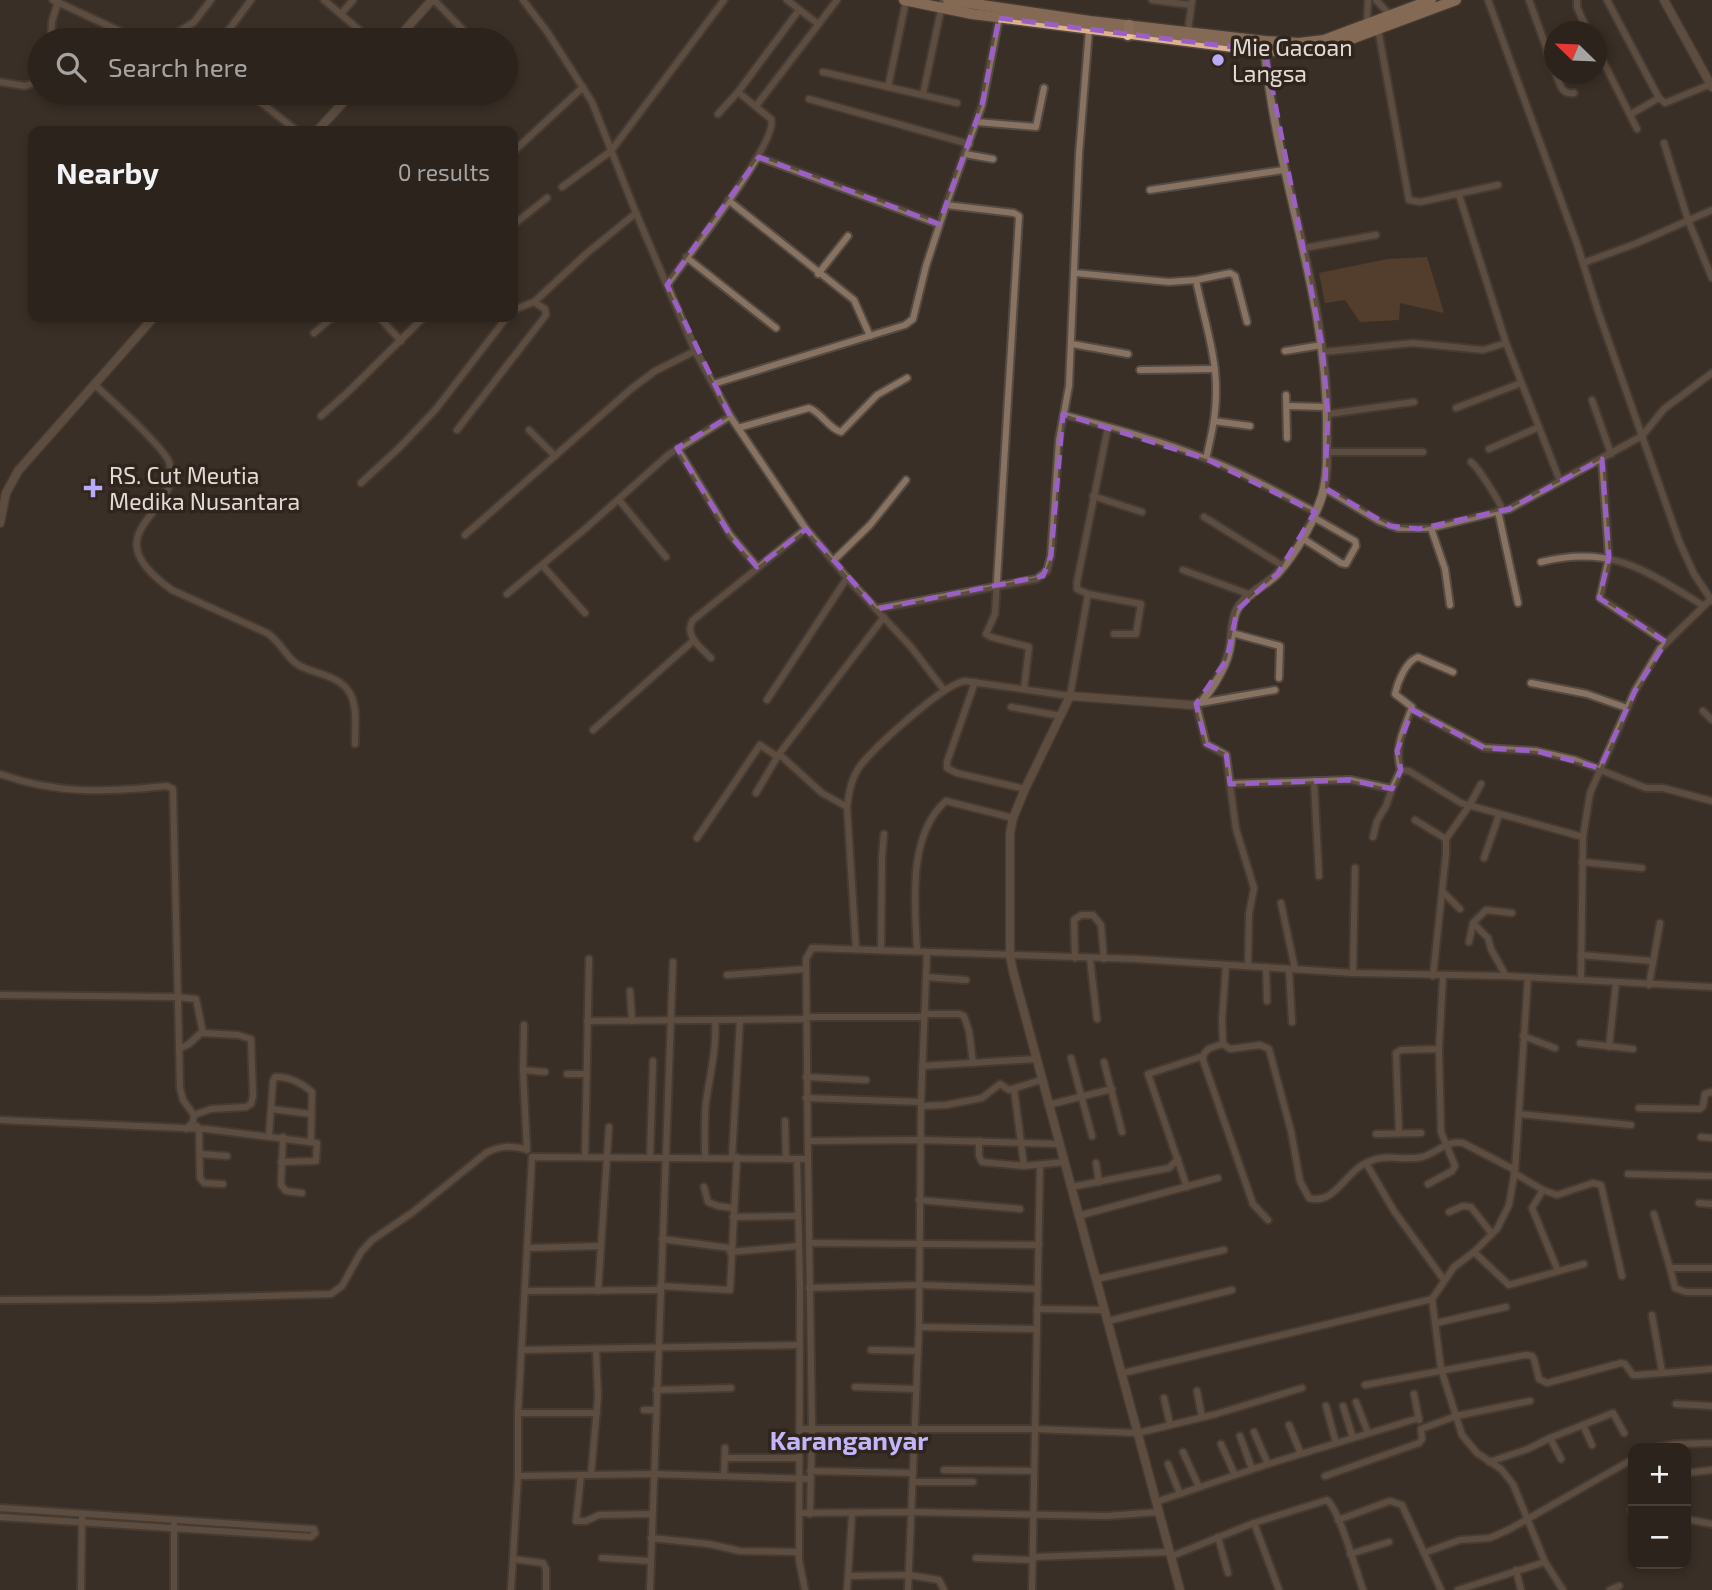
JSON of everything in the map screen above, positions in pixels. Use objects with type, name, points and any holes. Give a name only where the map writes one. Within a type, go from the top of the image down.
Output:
[{"type":"main road","points":[[905,0],[1001,9],[1265,51],[1318,50],[1457,0]]},
{"type":"main road","points":[[1001,9],[1089,30],[1188,32],[1299,43],[1324,40],[1430,0]]},
{"type":"street","points":[[184,28],[194,22],[211,0]]},
{"type":"street","points":[[230,28],[251,0]]},
{"type":"street","points":[[324,0],[357,28]]},
{"type":"street","points":[[341,14],[353,0]]},
{"type":"street","points":[[407,28],[433,0],[461,28]]},
{"type":"street","points":[[523,0],[583,87],[600,119],[636,213],[695,351],[730,416],[806,529],[911,647],[944,690]]},
{"type":"street","points":[[562,187],[611,151],[724,0]]},
{"type":"street","points":[[787,0],[818,24]]},
{"type":"street","points":[[756,106],[837,0]]},
{"type":"street","points":[[888,87],[905,0]]},
{"type":"street","points":[[1152,0],[1191,3],[1188,32]]},
{"type":"street","points":[[1367,24],[1368,0]]},
{"type":"street","points":[[1377,0],[1390,15]]},
{"type":"street","points":[[1488,0],[1679,541],[1694,574],[1712,599],[1666,642],[1635,691],[1588,800],[1582,862],[1581,980]]},
{"type":"street","points":[[1529,0],[1544,41]]},
{"type":"street","points":[[1577,0],[1583,21]]},
{"type":"street","points":[[1606,0],[1659,98],[1666,103],[1711,86],[1664,0]]},
{"type":"street","points":[[52,28],[55,1],[113,28]]},
{"type":"street","points":[[923,94],[944,3]]},
{"type":"street","points":[[713,384],[905,325],[913,319],[939,224],[977,122],[989,78],[1001,9]]},
{"type":"street","points":[[718,114],[738,92],[799,10]]},
{"type":"street","points":[[1378,29],[1409,200],[1420,202],[1498,185]]},
{"type":"street","points":[[877,609],[1037,579],[1047,571],[1051,556],[1059,440],[1072,344],[1080,141],[1089,30]]},
{"type":"street","points":[[1248,966],[1249,914],[1254,888],[1236,829],[1226,755],[1206,744],[1198,704],[1227,659],[1237,610],[1283,566],[1314,515],[1324,488],[1327,452],[1322,349],[1304,248],[1283,170],[1265,51]]},
{"type":"street","points":[[1607,67],[1637,128]]},
{"type":"street","points":[[822,72],[957,103]]},
{"type":"street","points":[[0,82],[28,85]]},
{"type":"street","points":[[1560,84],[1562,91],[1574,93]]},
{"type":"street","points":[[518,147],[583,87]]},
{"type":"street","points":[[977,122],[1036,127],[1044,88]]},
{"type":"street","points":[[667,285],[760,157],[773,122],[738,92]]},
{"type":"street","points":[[1631,114],[1659,98]]},
{"type":"street","points":[[809,99],[969,144]]},
{"type":"street","points":[[264,105],[291,126]]},
{"type":"street","points":[[322,126],[341,105]]},
{"type":"street","points":[[1664,143],[1688,220],[1712,278]]},
{"type":"street","points":[[965,154],[993,159]]},
{"type":"street","points":[[760,157],[939,224]]},
{"type":"street","points":[[1150,190],[1283,170]]},
{"type":"street","points":[[1459,195],[1506,343],[1560,481]]},
{"type":"street","points":[[518,221],[547,198]]},
{"type":"street","points":[[728,200],[854,300],[870,336]]},
{"type":"street","points":[[946,205],[1019,216],[995,614],[986,634],[1029,647],[1024,689]]},
{"type":"street","points":[[1583,263],[1635,244],[1712,210]]},
{"type":"street","points":[[518,308],[534,302],[636,213]]},
{"type":"street","points":[[1304,248],[1376,235]]},
{"type":"street","points":[[818,274],[848,236]]},
{"type":"street","points":[[686,257],[776,328]]},
{"type":"street","points":[[1075,273],[1169,282],[1196,280],[1223,273],[1233,274],[1247,322]]},
{"type":"street","points":[[1196,280],[1216,391],[1214,421],[1206,459]]},
{"type":"street","points":[[457,430],[546,315],[545,309],[534,302]]},
{"type":"street","points":[[0,523],[6,493],[18,471],[150,322]]},
{"type":"street","points":[[314,334],[327,322]]},
{"type":"street","points":[[384,322],[401,341]]},
{"type":"street","points":[[321,416],[419,322]]},
{"type":"street","points":[[361,483],[436,409],[503,322]]},
{"type":"street","points":[[1285,351],[1413,343],[1483,350],[1506,343]]},
{"type":"street","points":[[1072,344],[1128,354]]},
{"type":"street","points":[[465,535],[631,389],[655,372],[695,351]]},
{"type":"street","points":[[1140,370],[1214,369]]},
{"type":"street","points":[[1324,488],[1390,526],[1419,529],[1500,510],[1518,504],[1642,436],[1664,409],[1712,374]]},
{"type":"street","points":[[738,428],[809,408],[815,410],[835,431],[841,432],[877,395],[908,378]]},
{"type":"street","points":[[1455,408],[1521,383]]},
{"type":"street","points":[[94,384],[159,447],[169,463],[169,488],[144,523],[137,539],[141,561],[160,582],[172,590],[267,633],[283,646],[294,662],[342,684],[349,690],[354,701],[355,744]]},
{"type":"street","points":[[1286,396],[1287,438]]},
{"type":"street","points":[[1592,400],[1611,454]]},
{"type":"street","points":[[1287,406],[1327,410],[1414,402]]},
{"type":"street","points":[[1064,415],[1206,459],[1252,479],[1355,541],[1356,546],[1346,564],[1302,538]]},
{"type":"street","points":[[507,594],[543,566],[677,448],[730,416]]},
{"type":"street","points":[[1214,421],[1250,426]]},
{"type":"street","points":[[1108,427],[1077,586],[1088,594],[1141,604],[1136,634],[1114,634]]},
{"type":"street","points":[[1489,449],[1539,427]]},
{"type":"street","points":[[529,430],[555,456]]},
{"type":"street","points":[[677,448],[730,535],[757,567]]},
{"type":"street","points":[[1327,452],[1423,452]]},
{"type":"street","points":[[1602,459],[1609,558],[1601,599],[1666,642]]},
{"type":"street","points":[[1471,462],[1478,466],[1492,493],[1500,501],[1518,603]]},
{"type":"street","points":[[833,561],[870,525],[906,480]]},
{"type":"street","points":[[1093,496],[1142,512]]},
{"type":"street","points":[[619,500],[666,557]]},
{"type":"street","points":[[1204,517],[1283,566]]},
{"type":"street","points":[[1431,527],[1444,569],[1450,605]]},
{"type":"street","points":[[711,658],[694,640],[689,630],[693,620],[806,529]]},
{"type":"street","points":[[1541,562],[1578,555],[1609,558],[1653,574],[1704,606]]},
{"type":"street","points":[[543,566],[585,613]]},
{"type":"street","points":[[1183,570],[1251,595]]},
{"type":"street","points":[[766,700],[847,578]]},
{"type":"street","points":[[1088,594],[1070,696],[1013,818],[1010,833],[1010,956],[1041,1080],[1180,1590]]},
{"type":"street","points":[[756,793],[778,755],[884,617]]},
{"type":"street","points":[[1232,633],[1280,646],[1279,678]]},
{"type":"street","points":[[593,730],[694,640]]},
{"type":"street","points":[[1453,672],[1418,657],[1410,661],[1395,694],[1397,698],[1412,706],[1412,709],[1484,748],[1536,751],[1600,768],[1646,788],[1663,788],[1712,801]]},
{"type":"street","points":[[856,949],[847,807],[849,791],[861,766],[883,742],[944,690],[961,681],[1070,696],[1198,704],[1275,690]]},
{"type":"street","points":[[975,682],[947,768],[951,772],[1025,789]]},
{"type":"street","points":[[1531,683],[1587,694],[1627,708]]},
{"type":"street","points":[[1011,707],[1061,716]]},
{"type":"street","points":[[1373,837],[1377,821],[1401,771],[1397,751],[1412,709]]},
{"type":"street","points":[[1703,711],[1712,720]]},
{"type":"street","points":[[696,838],[760,745],[778,755],[822,793],[847,807]]},
{"type":"street","points":[[1401,771],[1409,771],[1447,796],[1469,806],[1583,837]]},
{"type":"street","points":[[0,774],[44,788],[68,790],[172,788],[181,1097],[199,1129],[202,1181],[223,1184]]},
{"type":"street","points":[[1230,784],[1350,780],[1392,789]]},
{"type":"street","points":[[1314,781],[1319,876]]},
{"type":"street","points":[[1433,976],[1446,839],[1469,806],[1480,784]]},
{"type":"street","points":[[917,951],[917,873],[922,836],[936,810],[946,802],[1013,818]]},
{"type":"street","points":[[1485,858],[1499,815]]},
{"type":"street","points":[[1415,820],[1446,839]]},
{"type":"street","points":[[881,950],[884,834]]},
{"type":"street","points":[[1582,862],[1642,868]]},
{"type":"street","points":[[1353,973],[1355,868]]},
{"type":"street","points":[[1443,891],[1460,909]]},
{"type":"street","points":[[1280,903],[1292,969],[1292,1022]]},
{"type":"street","points":[[1469,942],[1473,923],[1488,909],[1512,913]]},
{"type":"street","points":[[1075,958],[1074,920],[1081,915],[1093,915],[1101,925],[1104,959]]},
{"type":"street","points":[[1473,923],[1488,937],[1491,949],[1506,976]]},
{"type":"street","points":[[1649,985],[1660,923]]},
{"type":"street","points":[[805,1514],[800,1458],[806,1429],[804,1240],[809,1141],[806,1098],[806,969],[807,954],[812,948],[1712,987]]},
{"type":"street","points":[[908,1590],[919,1327],[920,1140],[927,951]]},
{"type":"street","points":[[1581,955],[1652,961]]},
{"type":"street","points":[[585,1157],[589,958]]},
{"type":"street","points":[[1090,959],[1097,1019]]},
{"type":"street","points":[[650,1590],[673,962]]},
{"type":"street","points":[[1223,1044],[1226,964]]},
{"type":"street","points":[[1266,967],[1267,1000]]},
{"type":"street","points":[[727,975],[806,969]]},
{"type":"street","points":[[1428,1184],[1454,1168],[1441,1132],[1439,1049],[1443,976]]},
{"type":"street","points":[[1528,977],[1515,1171],[1509,1205],[1492,1234],[1454,1267],[1432,1299],[1441,1369],[1462,1435],[1477,1453],[1507,1476],[1545,1562],[1563,1590]]},
{"type":"street","points":[[926,978],[966,980]]},
{"type":"street","points":[[1609,1047],[1616,983]]},
{"type":"street","points":[[630,991],[632,1021]]},
{"type":"street","points":[[0,995],[177,997],[197,1000],[202,1032]]},
{"type":"street","points":[[587,1021],[964,1016],[973,1063]]},
{"type":"street","points":[[705,1157],[706,1109],[713,1074],[715,1020]]},
{"type":"street","points":[[526,1291],[660,1288],[730,1290],[740,1020]]},
{"type":"street","points":[[512,1590],[518,1476],[518,1413],[532,1157],[526,1149],[524,1025]]},
{"type":"street","points":[[178,1049],[189,1044],[202,1032]]},
{"type":"street","points":[[186,1129],[194,1118],[208,1110],[246,1107],[251,1104],[253,1097],[250,1039],[202,1032]]},
{"type":"street","points":[[1522,1036],[1555,1048]]},
{"type":"street","points":[[1186,1186],[1148,1074],[1203,1056],[1208,1049],[1223,1044]]},
{"type":"street","points":[[1223,1044],[1230,1049],[1260,1045],[1269,1049],[1291,1131],[1300,1181],[1309,1198],[1326,1198],[1351,1173],[1366,1163],[1389,1156],[1422,1157],[1444,1145],[1463,1143],[1553,1195],[1561,1195],[1593,1183],[1601,1185],[1622,1276]]},
{"type":"street","points":[[1580,1044],[1633,1049]]},
{"type":"street","points":[[1399,1133],[1396,1053],[1439,1049]]},
{"type":"street","points":[[1203,1056],[1253,1204],[1268,1220]]},
{"type":"street","points":[[1071,1058],[1092,1136]]},
{"type":"street","points":[[922,1066],[1036,1059]]},
{"type":"street","points":[[650,1157],[653,1061]]},
{"type":"street","points":[[1104,1062],[1122,1132]]},
{"type":"street","points":[[523,1070],[545,1072]]},
{"type":"street","points":[[567,1074],[586,1074]]},
{"type":"street","points":[[269,1136],[273,1079],[276,1076],[285,1077],[312,1092],[311,1141]]},
{"type":"street","points":[[806,1077],[866,1080]]},
{"type":"street","points":[[806,1098],[946,1105],[982,1098],[1000,1084],[1008,1090],[1041,1080]]},
{"type":"street","points":[[1014,1089],[1024,1166]]},
{"type":"street","points":[[1048,1105],[1112,1089]]},
{"type":"street","points":[[1639,1108],[1700,1109],[1705,1094],[1712,1092]]},
{"type":"street","points":[[271,1109],[311,1114]]},
{"type":"street","points":[[1518,1114],[1631,1125]]},
{"type":"street","points":[[0,1120],[199,1129],[317,1143],[316,1161],[281,1163]]},
{"type":"street","points":[[785,1121],[786,1159]]},
{"type":"street","points":[[598,1291],[609,1127]]},
{"type":"street","points":[[1376,1134],[1421,1133]]},
{"type":"street","points":[[1701,1137],[1712,1138]]},
{"type":"street","points":[[283,1138],[282,1187],[286,1191],[302,1193]]},
{"type":"street","points":[[809,1141],[920,1140],[1059,1144]]},
{"type":"street","points":[[979,1141],[979,1156],[982,1162],[1024,1166],[1064,1162]]},
{"type":"street","points":[[0,1300],[331,1294],[342,1286],[366,1245],[413,1212],[486,1153],[507,1145],[526,1149]]},
{"type":"street","points":[[201,1154],[227,1156]]},
{"type":"street","points":[[532,1157],[808,1159]]},
{"type":"street","points":[[797,1159],[797,1216],[804,1240],[805,1288],[798,1345],[810,1471],[799,1552],[805,1590]]},
{"type":"street","points":[[1071,1187],[1169,1168],[1178,1159]]},
{"type":"street","points":[[1096,1163],[1098,1182]]},
{"type":"street","points":[[1366,1163],[1394,1211],[1444,1280]]},
{"type":"street","points":[[1032,1590],[1040,1165]]},
{"type":"street","points":[[1628,1174],[1712,1176]]},
{"type":"street","points":[[1078,1216],[1217,1178]]},
{"type":"street","points":[[704,1187],[708,1202],[733,1208]]},
{"type":"street","points":[[1543,1190],[1531,1207],[1558,1271]]},
{"type":"street","points":[[919,1200],[1020,1209]]},
{"type":"street","points":[[1699,1203],[1712,1204]]},
{"type":"street","points":[[1448,1212],[1463,1206],[1471,1207],[1492,1234]]},
{"type":"street","points":[[1654,1214],[1675,1288],[1686,1292],[1712,1292]]},
{"type":"street","points":[[733,1217],[797,1216]]},
{"type":"street","points":[[662,1239],[730,1250],[804,1240],[1039,1245]]},
{"type":"street","points":[[529,1248],[601,1246]]},
{"type":"street","points":[[1097,1279],[1224,1250]]},
{"type":"street","points":[[1474,1252],[1509,1285],[1584,1264]]},
{"type":"street","points":[[1670,1268],[1712,1268]]},
{"type":"street","points":[[805,1288],[919,1285],[1038,1289]]},
{"type":"street","points":[[1108,1321],[1232,1290]]},
{"type":"street","points":[[1123,1373],[1432,1299]]},
{"type":"street","points":[[1436,1323],[1506,1307]]},
{"type":"street","points":[[1037,1309],[1105,1310]]},
{"type":"street","points":[[1653,1315],[1662,1372]]},
{"type":"street","points":[[919,1327],[1037,1329]]},
{"type":"street","points":[[522,1350],[798,1345]]},
{"type":"street","points":[[591,1475],[597,1413],[596,1350]]},
{"type":"street","points":[[871,1350],[918,1351]]},
{"type":"street","points":[[1364,1385],[1530,1355],[1542,1382],[1621,1363],[1625,1364],[1633,1375],[1712,1370]]},
{"type":"street","points":[[855,1387],[916,1389]]},
{"type":"street","points":[[656,1390],[731,1388]]},
{"type":"street","points":[[806,1429],[1034,1429],[1138,1433],[1302,1388]]},
{"type":"street","points":[[1197,1391],[1202,1417]]},
{"type":"street","points":[[1325,1476],[1419,1443],[1422,1439],[1421,1429],[1414,1394]]},
{"type":"street","points":[[1164,1398],[1170,1424]]},
{"type":"street","points":[[1421,1429],[1456,1416],[1530,1401]]},
{"type":"street","points":[[1356,1402],[1368,1433]]},
{"type":"street","points":[[1676,1404],[1712,1406]]},
{"type":"street","points":[[1326,1406],[1336,1443]]},
{"type":"street","points":[[1343,1406],[1353,1438]]},
{"type":"street","points":[[644,1410],[656,1409]]},
{"type":"street","points":[[518,1413],[597,1413]]},
{"type":"street","points":[[1489,1462],[1528,1449],[1613,1413],[1625,1433]]},
{"type":"street","points":[[1157,1502],[1252,1469],[1419,1418]]},
{"type":"street","points":[[1289,1425],[1301,1454]]},
{"type":"street","points":[[1583,1425],[1592,1446]]},
{"type":"street","points":[[1254,1432],[1268,1464]]},
{"type":"street","points":[[1240,1436],[1252,1469]]},
{"type":"street","points":[[1550,1438],[1561,1460]]},
{"type":"street","points":[[1691,1444],[1712,1443]]},
{"type":"street","points":[[1221,1444],[1235,1475]]},
{"type":"street","points":[[724,1476],[725,1448]]},
{"type":"street","points":[[1183,1452],[1199,1488]]},
{"type":"street","points":[[725,1458],[800,1458]]},
{"type":"street","points":[[1424,1553],[1460,1540],[1490,1538],[1628,1462]]},
{"type":"street","points":[[1168,1464],[1180,1494]]},
{"type":"street","points":[[944,1470],[1033,1471]]},
{"type":"street","points":[[1691,1472],[1712,1470]]},
{"type":"street","points":[[810,1471],[913,1474]]},
{"type":"street","points":[[518,1476],[653,1474],[810,1479]]},
{"type":"street","points":[[581,1475],[576,1521],[586,1521],[599,1515],[652,1514]]},
{"type":"street","points":[[913,1482],[973,1482]]},
{"type":"street","points":[[976,1558],[1033,1559],[1171,1554],[1322,1499],[1331,1502],[1363,1590]]},
{"type":"street","points":[[1338,1520],[1390,1501],[1402,1504],[1441,1590]]},
{"type":"street","points":[[0,1508],[174,1519],[250,1529],[314,1536],[315,1531],[314,1529],[250,1529],[174,1527],[0,1517]]},
{"type":"street","points":[[805,1514],[912,1512],[1106,1516],[1159,1512]]},
{"type":"street","points":[[81,1590],[82,1513]]},
{"type":"street","points":[[847,1590],[852,1514]]},
{"type":"street","points":[[174,1519],[174,1590]]},
{"type":"street","points":[[1691,1520],[1712,1524]]},
{"type":"street","points":[[1254,1523],[1279,1590]]},
{"type":"street","points":[[1219,1537],[1228,1573]]},
{"type":"street","points":[[651,1538],[709,1544],[740,1551],[799,1552]]},
{"type":"street","points":[[1350,1554],[1389,1542]]},
{"type":"street","points":[[602,1558],[650,1560]]},
{"type":"street","points":[[513,1559],[542,1563],[546,1569],[546,1590]]},
{"type":"street","points":[[1458,1590],[1477,1587],[1516,1570],[1545,1562]]},
{"type":"street","points":[[1516,1570],[1521,1590]]},
{"type":"street","points":[[848,1576],[909,1575],[939,1580],[944,1590]]},
{"type":"street","points":[[1610,1590],[1619,1586]]},
{"type":"highlighted area","points":[[999,18],[1265,51],[1322,345],[1328,414],[1325,488],[1390,526],[1419,529],[1509,509],[1602,459],[1609,558],[1599,598],[1666,642],[1635,691],[1600,768],[1536,751],[1484,748],[1412,710],[1397,751],[1401,770],[1392,789],[1350,780],[1230,784],[1226,753],[1206,744],[1196,704],[1227,659],[1237,610],[1278,573],[1315,512],[1206,459],[1063,414],[1051,556],[1043,576],[877,609],[806,529],[757,567],[730,535],[677,448],[730,416],[667,285],[759,157],[939,224],[982,105]]},
{"type":"shaded area","points":[[1427,257],[1444,313],[1400,303],[1399,320],[1360,322],[1345,300],[1325,303],[1319,273],[1388,259]]},
{"type":"place","name":"Mie Gacoan Langsa","points":[[1218,60]]},
{"type":"place","name":"RS. Cut Meutia Medika Nusantara","points":[[93,488]]},
{"type":"district","name":"Karanganyar","points":[[849,1439]]}]
